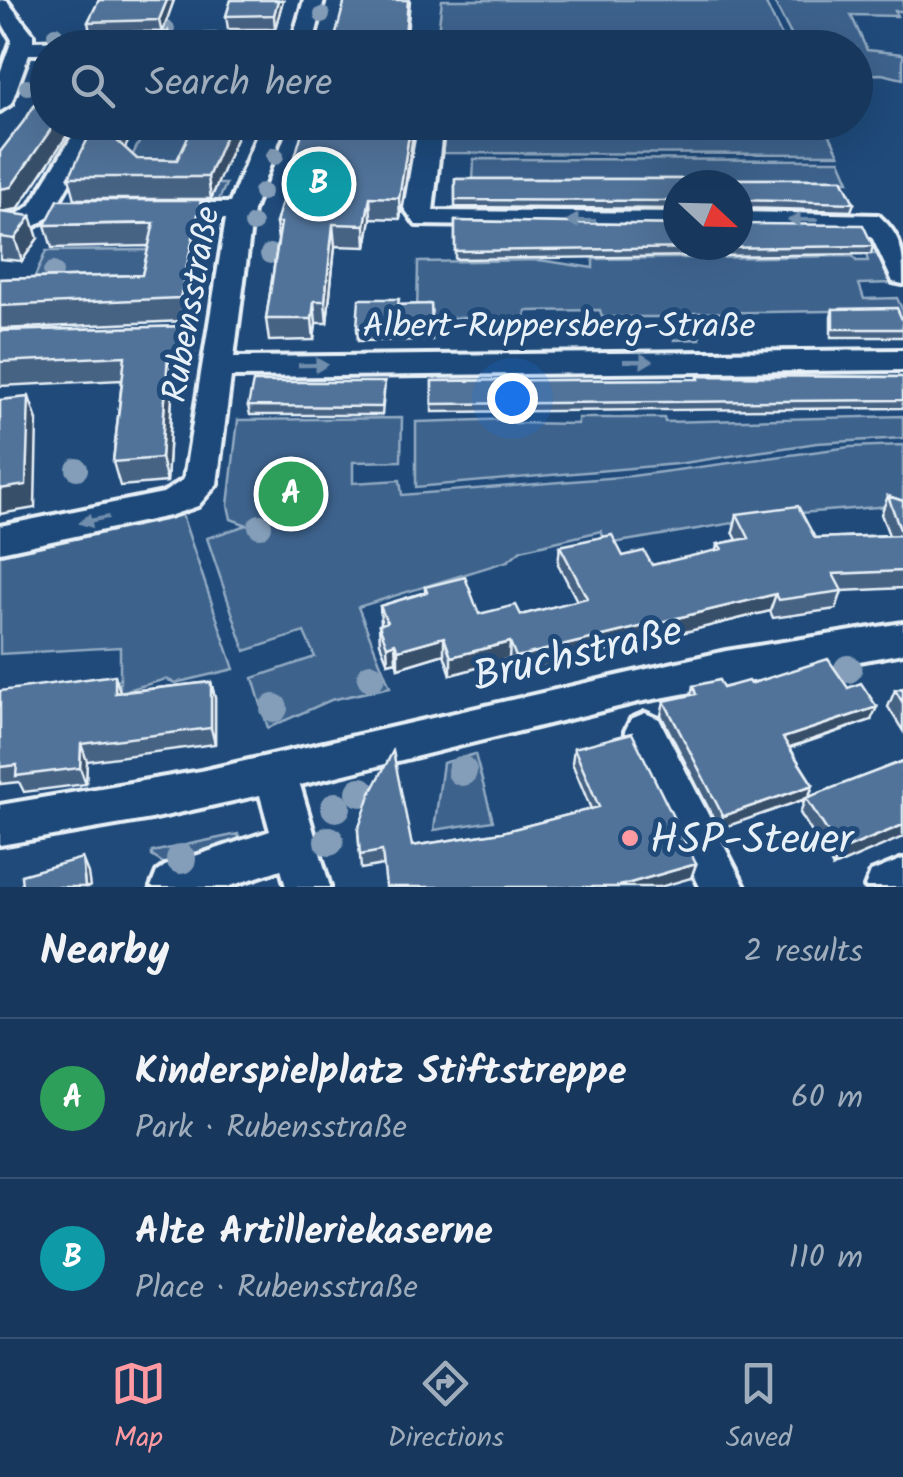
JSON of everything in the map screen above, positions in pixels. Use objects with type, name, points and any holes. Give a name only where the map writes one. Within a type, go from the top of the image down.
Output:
[{"type":"street","points":[[306,30],[314,0]]},
{"type":"street","points":[[0,6],[22,41]]},
{"type":"street","points":[[51,30],[61,26],[83,30]]},
{"type":"street","points":[[0,104],[22,41],[30,38]]},
{"type":"street","points":[[22,41],[30,41]]},
{"type":"street","points":[[0,223],[22,224],[40,211],[81,140]]},
{"type":"street","name":"Rubensstraße","points":[[0,539],[169,504],[186,497],[200,484],[216,367],[208,334],[240,211],[267,140]]},
{"type":"street","points":[[429,140],[418,215],[434,222],[663,220]]},
{"type":"street","points":[[40,211],[240,211]]},
{"type":"street","points":[[753,220],[869,222],[885,235],[903,276]]},
{"type":"street","name":"Albert-Ruppersberg-Straße","points":[[216,367],[903,360]]},
{"type":"street","name":"Bruchstraße","points":[[0,825],[167,797],[748,662],[903,638]]},
{"type":"street","points":[[645,731],[722,887]]},
{"type":"street","points":[[275,772],[308,887]]},
{"type":"street","points":[[173,887],[180,880],[295,844]]},
{"type":"street","points":[[886,887],[903,880]]},
{"type":"shaded area","points":[[442,0],[764,0],[779,30],[438,30]]},
{"type":"shaded area","points":[[773,0],[903,0],[903,11],[895,11],[897,16],[851,15],[858,30],[789,30]]},
{"type":"shaded area","points":[[873,51],[903,54],[903,79],[873,74]]},
{"type":"shaded area","points":[[140,140],[208,140],[218,184],[226,184],[219,200],[144,201],[152,180],[129,162]]},
{"type":"shaded area","points":[[444,140],[832,140],[839,154],[442,153]]},
{"type":"shaded area","points":[[474,159],[840,160],[849,181],[753,181],[753,170],[663,170],[663,181],[473,181]]},
{"type":"shaded area","points":[[151,250],[140,293],[27,295],[46,251]]},
{"type":"shaded area","points":[[866,254],[879,254],[893,283],[859,284],[864,299],[897,298],[903,311],[903,335],[891,310],[694,313],[700,339],[674,340],[669,317],[602,317],[600,310],[526,311],[525,318],[417,318],[418,262],[539,260],[593,268],[593,259],[853,256],[856,261],[868,261]]},
{"type":"shaded area","points":[[903,416],[903,438],[817,443],[677,464],[416,487],[416,422],[514,419],[515,423],[578,424],[578,418],[664,418],[665,422]]},
{"type":"shaded area","points":[[402,418],[401,461],[353,462],[353,483],[400,480],[402,495],[632,476],[850,447],[903,445],[903,505],[787,514],[607,544],[601,531],[521,550],[508,561],[358,607],[390,687],[331,700],[268,728],[253,678],[315,657],[304,632],[245,651],[207,538],[247,525],[231,519],[228,505],[238,420]]},
{"type":"shaded area","points":[[182,515],[234,669],[175,683],[166,679],[120,692],[120,647],[0,654],[0,555]]},
{"type":"shaded area","points":[[475,754],[493,821],[434,830],[443,763]]},
{"type":"shaded area","points":[[238,834],[241,850],[177,872],[152,856],[152,852]]},
{"type":"building","points":[[99,0],[167,0],[159,20],[88,22]]},
{"type":"building","points":[[231,0],[278,0],[274,15],[226,16]]},
{"type":"building","points":[[345,0],[408,0],[406,30],[337,30]]},
{"type":"building","points":[[30,112],[30,140],[44,140],[11,187],[0,189],[0,152]]},
{"type":"building","points":[[87,140],[116,140],[137,159],[177,160],[186,140],[223,140],[208,177],[69,177]]},
{"type":"building","points":[[300,140],[408,140],[399,198],[370,197],[365,225],[333,224],[325,301],[314,301],[312,319],[266,319],[281,223],[276,223]]},
{"type":"building","points":[[455,179],[663,179],[663,201],[455,200]]},
{"type":"building","points":[[753,179],[842,179],[854,203],[753,200]]},
{"type":"building","points":[[58,200],[201,200],[180,298],[0,306],[0,279],[142,275],[154,223],[45,225]]},
{"type":"building","points":[[0,212],[31,216],[15,239],[0,237]]},
{"type":"building","points":[[455,221],[663,225],[663,249],[455,251]]},
{"type":"building","points":[[753,224],[863,225],[873,246],[753,247]]},
{"type":"building","points":[[359,299],[399,299],[398,305],[431,304],[432,327],[357,328]]},
{"type":"building","points":[[897,308],[903,329],[833,329],[833,309]]},
{"type":"building","points":[[191,326],[186,354],[168,354],[161,458],[113,462],[125,356],[0,362],[0,331]]},
{"type":"building","points":[[698,376],[903,377],[903,400],[432,404],[432,381],[699,379]]},
{"type":"building","points":[[253,382],[385,382],[382,407],[248,406]]},
{"type":"building","points":[[29,397],[26,485],[0,489],[0,400]]},
{"type":"building","points":[[888,496],[903,501],[903,571],[833,574],[842,591],[779,600],[776,594],[516,657],[510,642],[451,657],[444,637],[398,650],[395,643],[387,646],[379,625],[387,622],[380,606],[427,592],[425,587],[465,577],[479,614],[516,605],[521,615],[587,598],[560,546],[612,535],[623,556],[644,551],[652,565],[722,549],[718,544],[749,538],[737,514],[798,506],[815,538],[902,535]]},
{"type":"building","points":[[828,659],[848,688],[861,683],[877,707],[783,738],[813,785],[723,816],[664,701],[696,694],[693,686],[719,680],[723,688],[748,681],[750,684]]},
{"type":"building","points":[[115,675],[115,693],[211,682],[211,728],[81,744],[80,768],[16,776],[17,765],[0,767],[0,691]]},
{"type":"building","points":[[632,733],[696,864],[616,887],[386,887],[382,851],[360,855],[358,830],[370,795],[393,751],[412,846],[502,832],[599,807],[574,748]]},
{"type":"building","points":[[903,761],[903,825],[840,851],[806,798]]},
{"type":"building","points":[[82,858],[85,887],[22,887],[21,875]]},
{"type":"place","name":"Alte Artilleriekaserne","points":[[319,184]]},
{"type":"place","name":"Kinderspielplatz Stiftstreppe","points":[[291,494]]},
{"type":"place","name":"HSP-Steuer","points":[[630,838]]}]
